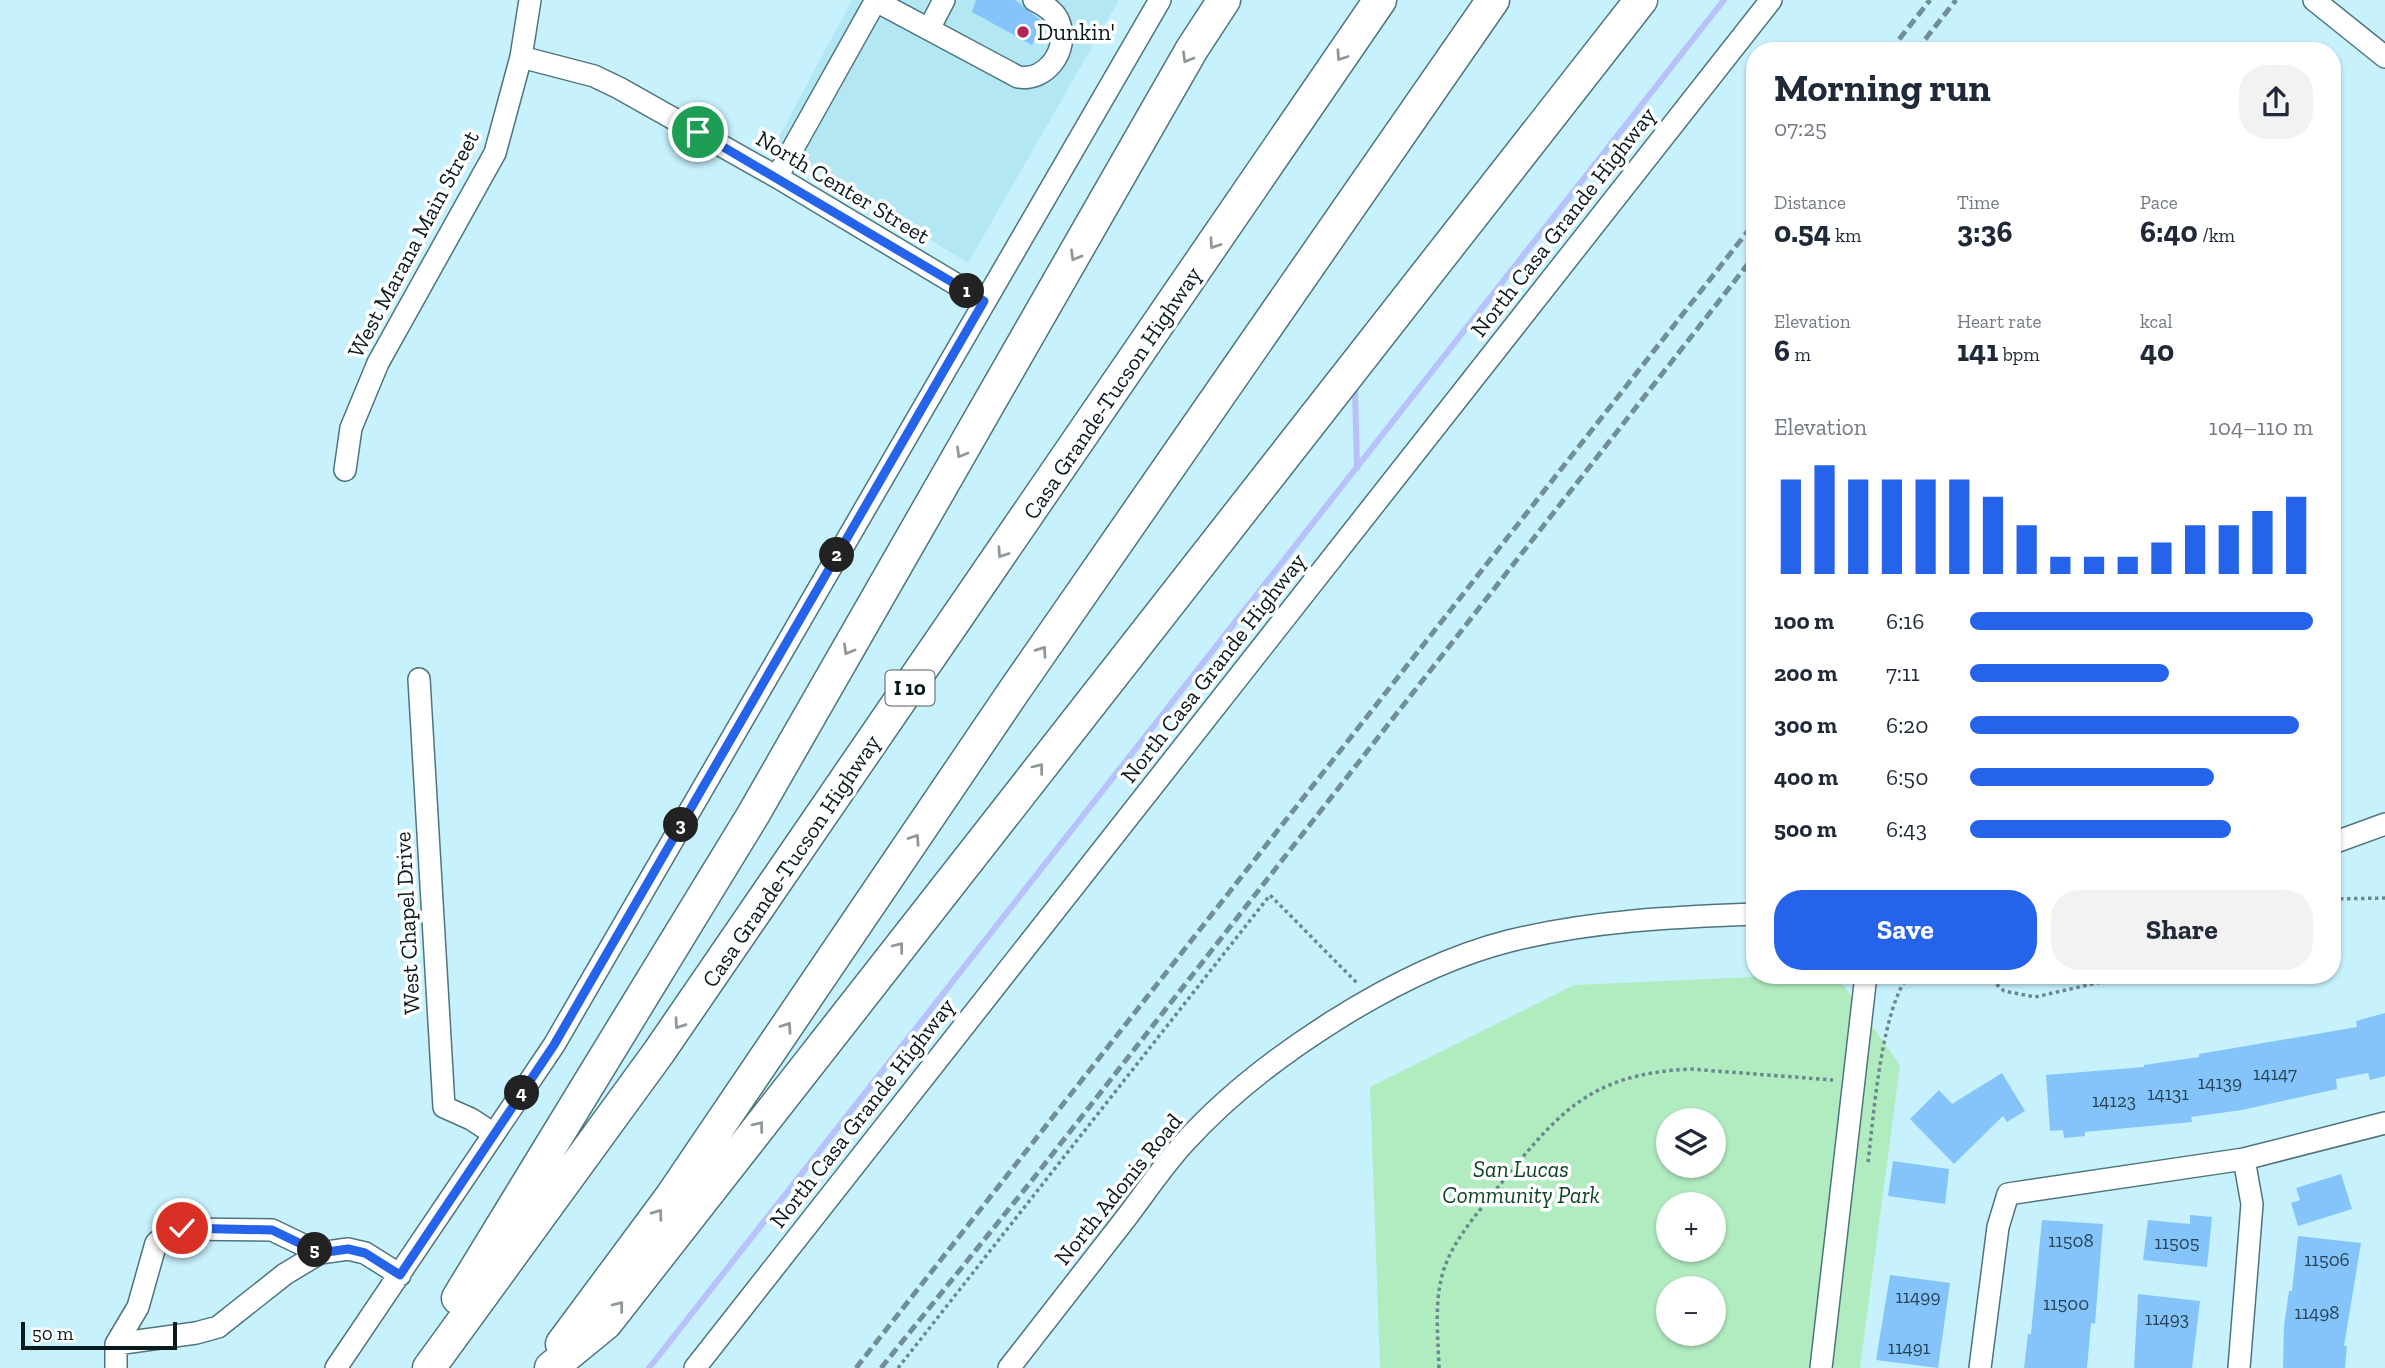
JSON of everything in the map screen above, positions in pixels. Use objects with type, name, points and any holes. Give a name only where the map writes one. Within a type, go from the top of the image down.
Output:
[{"type":"highway","points":[[416,1368],[752,815],[1192,49],[1224,0]]},
{"type":"highway","name":"Casa Grande-Tucson Highway","points":[[429,1368],[667,1041],[1380,0]]},
{"type":"highway","points":[[545,1368],[678,1186],[1014,691],[1493,0]]},
{"type":"highway","points":[[551,1368],[606,1323],[1641,0]]},
{"type":"street","name":"West Marana Main Street","points":[[345,470],[351,428],[378,363],[495,153],[521,57],[530,0]]},
{"type":"street","points":[[777,177],[876,0],[1017,77],[1037,78],[1048,70],[1060,46],[1059,20],[1049,9],[1034,0]]},
{"type":"street","points":[[929,29],[944,0]]},
{"type":"street","points":[[336,1368],[561,1033],[1160,0]]},
{"type":"street","name":"North Casa Grande Highway","points":[[695,1368],[1772,0]]},
{"type":"street","points":[[2314,0],[2385,57]]},
{"type":"street","name":"North Center Street","points":[[521,57],[594,76],[777,177],[984,301]]},
{"type":"street","name":"West Chapel Drive","points":[[419,679],[444,1107],[471,1119],[494,1134]]},
{"type":"street","points":[[2341,840],[2385,824]]},
{"type":"street","name":"North Adonis Road","points":[[1009,1368],[1184,1143],[1242,1087],[1294,1047],[1373,999],[1436,968],[1507,942],[1586,926],[1746,915]]},
{"type":"street","points":[[1821,1368],[1865,984]]},
{"type":"street","points":[[1980,1368],[1998,1227],[2008,1194],[2244,1159],[2385,1123]]},
{"type":"street","points":[[2239,1368],[2252,1204],[2244,1159]]},
{"type":"street","points":[[116,1368],[116,1344],[138,1307],[156,1243],[173,1229],[272,1230],[320,1253]]},
{"type":"street","points":[[116,1344],[196,1333],[218,1327],[285,1274],[320,1253],[348,1249],[365,1253],[400,1275]]},
{"type":"path","points":[[898,1368],[1270,895],[1373,999]]},
{"type":"path","points":[[2341,899],[2385,898]]},
{"type":"path","points":[[1867,1166],[1877,1086],[1897,990],[1902,984]]},
{"type":"path","points":[[1996,984],[2004,991],[2035,997],[2092,984]]},
{"type":"path","points":[[1439,1368],[1439,1289],[1447,1261],[1485,1204],[1549,1125],[1574,1105],[1617,1082],[1667,1070],[1709,1070],[1877,1086]]},
{"type":"shaded area","points":[[852,0],[1119,0],[968,263],[775,144]]},
{"type":"green space","name":"San Lucas Community Park","points":[[1746,977],[1746,984],[1842,984],[1900,1065],[1860,1368],[1380,1368],[1370,1087],[1574,985]]},
{"type":"building","name":"Dunkin'","points":[[976,0],[1015,0],[1044,23],[1032,45],[972,12]]},
{"type":"building","points":[[2385,1013],[2385,1076],[2370,1080],[2368,1073],[2336,1079],[2337,1089],[2242,1110],[2191,1117],[2192,1122],[2085,1132],[2085,1136],[2064,1138],[2063,1130],[2050,1131],[2046,1075],[2144,1067],[2199,1057],[2199,1054],[2357,1027],[2356,1021]]},
{"type":"building","points":[[2002,1073],[2025,1111],[2007,1122],[2003,1116],[1954,1164],[1910,1119],[1939,1090],[1952,1104]]},
{"type":"building","points":[[1893,1161],[1949,1169],[1945,1204],[1888,1196]]},
{"type":"building","points":[[2341,1174],[2352,1209],[2298,1226],[2291,1203],[2300,1200],[2296,1188]]},
{"type":"building","points":[[2190,1215],[2212,1217],[2207,1267],[2143,1260],[2148,1220],[2190,1224]]},
{"type":"building","points":[[2042,1220],[2103,1224],[2095,1324],[2091,1323],[2087,1368],[2024,1368],[2028,1334],[2031,1334]]},
{"type":"building","points":[[2298,1236],[2361,1243],[2344,1346],[2347,1346],[2345,1368],[2283,1368],[2284,1326],[2289,1291],[2292,1291]]},
{"type":"building","points":[[1890,1275],[1950,1283],[1938,1368],[1876,1360]]},
{"type":"building","points":[[2138,1294],[2200,1301],[2192,1368],[2134,1368]]},
{"type":"waterway","points":[[649,1368],[1724,0]]},
{"type":"waterway","points":[[1355,391],[1357,468]]},
{"type":"railway","points":[[1897,42],[1930,0]]},
{"type":"railway","points":[[1923,42],[1956,0]]},
{"type":"railway","points":[[856,1368],[1746,233]]},
{"type":"railway","points":[[881,1368],[1033,1179],[1746,267]]},
{"type":"place","name":"Dunkin'","points":[[1023,32]]},
{"type":"route","points":[[182,1228],[272,1230],[320,1253],[348,1249],[365,1253],[400,1275],[554,1045],[984,301],[698,132]]}]
